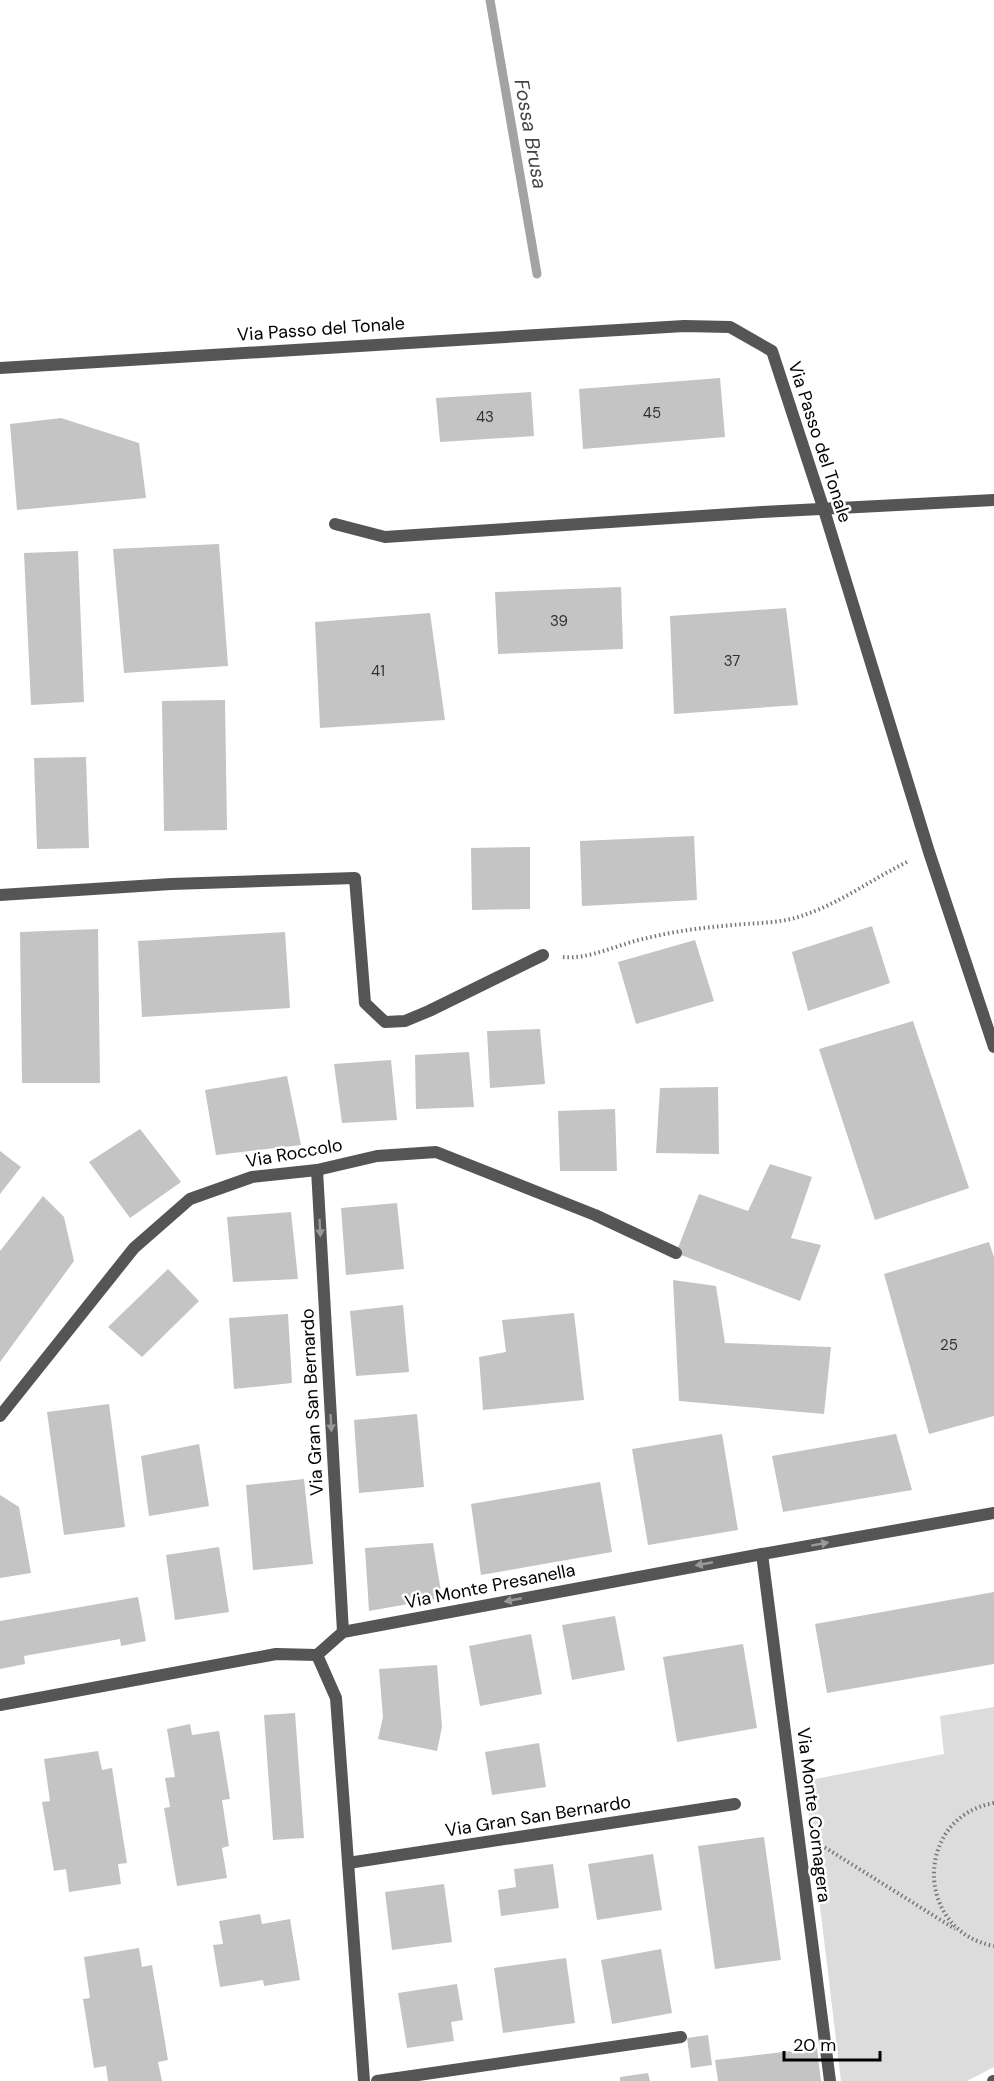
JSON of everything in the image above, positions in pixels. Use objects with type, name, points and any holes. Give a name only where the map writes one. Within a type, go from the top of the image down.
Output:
[{"type":"street","name":"Via Passo del Tonale","points":[[0,368],[684,326],[730,327],[772,351],[824,510],[929,852],[994,1047]]},
{"type":"street","points":[[335,524],[385,537],[762,512],[994,500]]},
{"type":"street","points":[[0,896],[171,884],[355,878],[365,1003],[385,1022],[405,1020],[429,1011],[543,955]]},
{"type":"street","name":"Via Roccolo","points":[[0,1416],[134,1248],[190,1199],[252,1177],[317,1170],[377,1155],[436,1152],[595,1215],[676,1253]]},
{"type":"street","name":"Via Gran San Bernardo","points":[[317,1170],[343,1632]]},
{"type":"street","name":"Via Monte Presanella","points":[[343,1632],[994,1513]]},
{"type":"street","name":"Via Monte Cornagera","points":[[762,1554],[831,2081]]},
{"type":"street","points":[[0,1705],[276,1654],[318,1655],[343,1632]]},
{"type":"street","points":[[318,1655],[336,1698],[364,2081]]},
{"type":"street","name":"Via Gran San Bernardo","points":[[348,1863],[735,1804]]},
{"type":"street","points":[[377,2081],[681,2037]]},
{"type":"path","points":[[543,955],[567,958],[594,953],[645,938],[714,927],[792,919],[842,899],[885,873],[929,852]]},
{"type":"path","points":[[960,1932],[945,1915],[935,1893],[933,1870],[938,1847],[951,1826],[969,1811],[994,1803]]},
{"type":"path","points":[[798,1830],[960,1932],[981,1944],[994,1946]]},
{"type":"shaded area","points":[[994,1707],[994,2067],[967,2081],[841,2081],[805,1781],[944,1754],[940,1716]]},
{"type":"building","points":[[720,378],[725,437],[583,449],[579,389]]},
{"type":"building","points":[[531,392],[534,436],[440,442],[436,398]]},
{"type":"building","points":[[61,418],[139,443],[146,498],[17,510],[10,424]]},
{"type":"building","points":[[219,544],[228,666],[124,673],[113,549]]},
{"type":"building","points":[[78,551],[84,702],[31,705],[24,553]]},
{"type":"building","points":[[621,587],[623,649],[498,654],[495,592]]},
{"type":"building","points":[[786,608],[798,705],[674,714],[670,616]]},
{"type":"building","points":[[430,613],[445,720],[320,728],[315,622]]},
{"type":"building","points":[[225,700],[227,830],[164,831],[162,701]]},
{"type":"building","points":[[86,757],[89,848],[37,849],[34,758]]},
{"type":"building","points":[[694,836],[697,900],[582,906],[580,841]]},
{"type":"building","points":[[530,847],[530,909],[472,910],[471,848]]},
{"type":"building","points":[[872,926],[890,983],[808,1011],[792,952]]},
{"type":"building","points":[[98,929],[100,1083],[22,1083],[20,932]]},
{"type":"building","points":[[285,932],[290,1008],[142,1017],[138,941]]},
{"type":"building","points":[[695,940],[714,1001],[636,1024],[618,962]]},
{"type":"building","points":[[913,1021],[969,1188],[875,1220],[819,1049]]},
{"type":"building","points":[[540,1029],[545,1084],[490,1088],[487,1031]]},
{"type":"building","points":[[469,1052],[474,1107],[416,1109],[415,1055]]},
{"type":"building","points":[[391,1060],[397,1120],[342,1123],[334,1064]]},
{"type":"building","points":[[287,1076],[301,1145],[216,1155],[205,1090]]},
{"type":"building","points":[[718,1087],[719,1154],[656,1153],[660,1088]]},
{"type":"building","points":[[615,1109],[617,1171],[560,1171],[558,1111]]},
{"type":"building","points":[[140,1129],[181,1182],[130,1218],[89,1162]]},
{"type":"building","points":[[0,1151],[21,1167],[0,1194]]},
{"type":"building","points":[[770,1164],[812,1177],[791,1238],[821,1245],[800,1301],[676,1253],[699,1194],[748,1211]]},
{"type":"building","points":[[43,1196],[64,1217],[74,1261],[0,1362],[0,1251]]},
{"type":"building","points":[[397,1203],[404,1269],[346,1275],[341,1208]]},
{"type":"building","points":[[291,1212],[298,1279],[233,1282],[227,1217]]},
{"type":"building","points":[[989,1242],[994,1257],[994,1416],[929,1434],[884,1274]]},
{"type":"building","points":[[168,1269],[199,1301],[142,1357],[108,1327]]},
{"type":"building","points":[[673,1280],[716,1286],[725,1343],[831,1347],[824,1414],[679,1401]]},
{"type":"building","points":[[403,1305],[409,1372],[356,1376],[350,1311]]},
{"type":"building","points":[[574,1313],[584,1400],[483,1410],[479,1357],[506,1352],[502,1320]]},
{"type":"building","points":[[288,1314],[292,1383],[234,1389],[229,1318]]},
{"type":"building","points":[[109,1404],[125,1527],[64,1535],[47,1412]]},
{"type":"building","points":[[417,1414],[424,1487],[359,1493],[354,1420]]},
{"type":"building","points":[[722,1434],[738,1530],[648,1545],[632,1449]]},
{"type":"building","points":[[896,1434],[912,1490],[783,1512],[772,1456]]},
{"type":"building","points":[[199,1444],[209,1506],[149,1516],[141,1456]]},
{"type":"building","points":[[304,1479],[313,1564],[253,1570],[246,1485]]},
{"type":"building","points":[[600,1482],[612,1552],[481,1575],[471,1504]]},
{"type":"building","points":[[0,1495],[19,1507],[31,1573],[0,1578]]},
{"type":"building","points":[[433,1543],[442,1598],[369,1611],[365,1548]]},
{"type":"building","points":[[219,1547],[229,1612],[175,1620],[166,1555]]},
{"type":"building","points":[[994,1592],[994,1664],[827,1693],[815,1624]]},
{"type":"building","points":[[138,1597],[146,1641],[121,1646],[120,1639],[24,1656],[25,1664],[0,1669],[0,1621]]},
{"type":"building","points":[[615,1616],[625,1670],[572,1680],[562,1625]]},
{"type":"building","points":[[531,1634],[542,1694],[480,1706],[469,1646]]},
{"type":"building","points":[[743,1644],[757,1728],[677,1742],[663,1657]]},
{"type":"building","points":[[437,1665],[442,1727],[437,1751],[378,1739],[383,1717],[379,1669]]},
{"type":"building","points":[[295,1713],[304,1838],[273,1840],[264,1715]]},
{"type":"building","points":[[190,1724],[192,1735],[219,1731],[230,1799],[222,1800],[229,1846],[222,1848],[227,1878],[177,1886],[164,1808],[170,1807],[165,1778],[175,1777],[167,1729]]},
{"type":"building","points":[[539,1743],[546,1787],[492,1795],[485,1752]]},
{"type":"building","points":[[98,1751],[102,1770],[112,1768],[127,1863],[118,1864],[121,1884],[69,1892],[66,1869],[54,1871],[42,1802],[50,1801],[44,1759]]},
{"type":"building","points":[[764,1837],[781,1960],[715,1969],[698,1846]]},
{"type":"building","points":[[653,1854],[662,1910],[597,1920],[588,1864]]},
{"type":"building","points":[[553,1864],[559,1908],[501,1916],[498,1890],[516,1887],[514,1869]]},
{"type":"building","points":[[444,1884],[452,1942],[392,1950],[385,1892]]},
{"type":"building","points":[[260,1914],[262,1924],[290,1919],[300,1980],[264,1986],[263,1980],[220,1987],[213,1945],[223,1944],[219,1921]]},
{"type":"building","points":[[139,1948],[142,1967],[152,1965],[168,2060],[158,2062],[162,2081],[108,2081],[106,2066],[94,2068],[83,1999],[90,1998],[84,1957]]},
{"type":"building","points":[[661,1949],[672,2013],[612,2024],[601,1960]]},
{"type":"building","points":[[566,1958],[575,2023],[503,2033],[494,1968]]},
{"type":"building","points":[[457,1984],[463,2020],[451,2022],[454,2041],[407,2048],[398,1993]]},
{"type":"building","points":[[708,2035],[712,2065],[691,2068],[687,2038]]},
{"type":"building","points":[[817,2048],[821,2081],[718,2081],[715,2060]]},
{"type":"building","points":[[648,2073],[650,2081],[620,2081],[620,2077]]},
{"type":"waterway","name":"Fossa Brusa","points":[[490,0],[537,274]]}]
